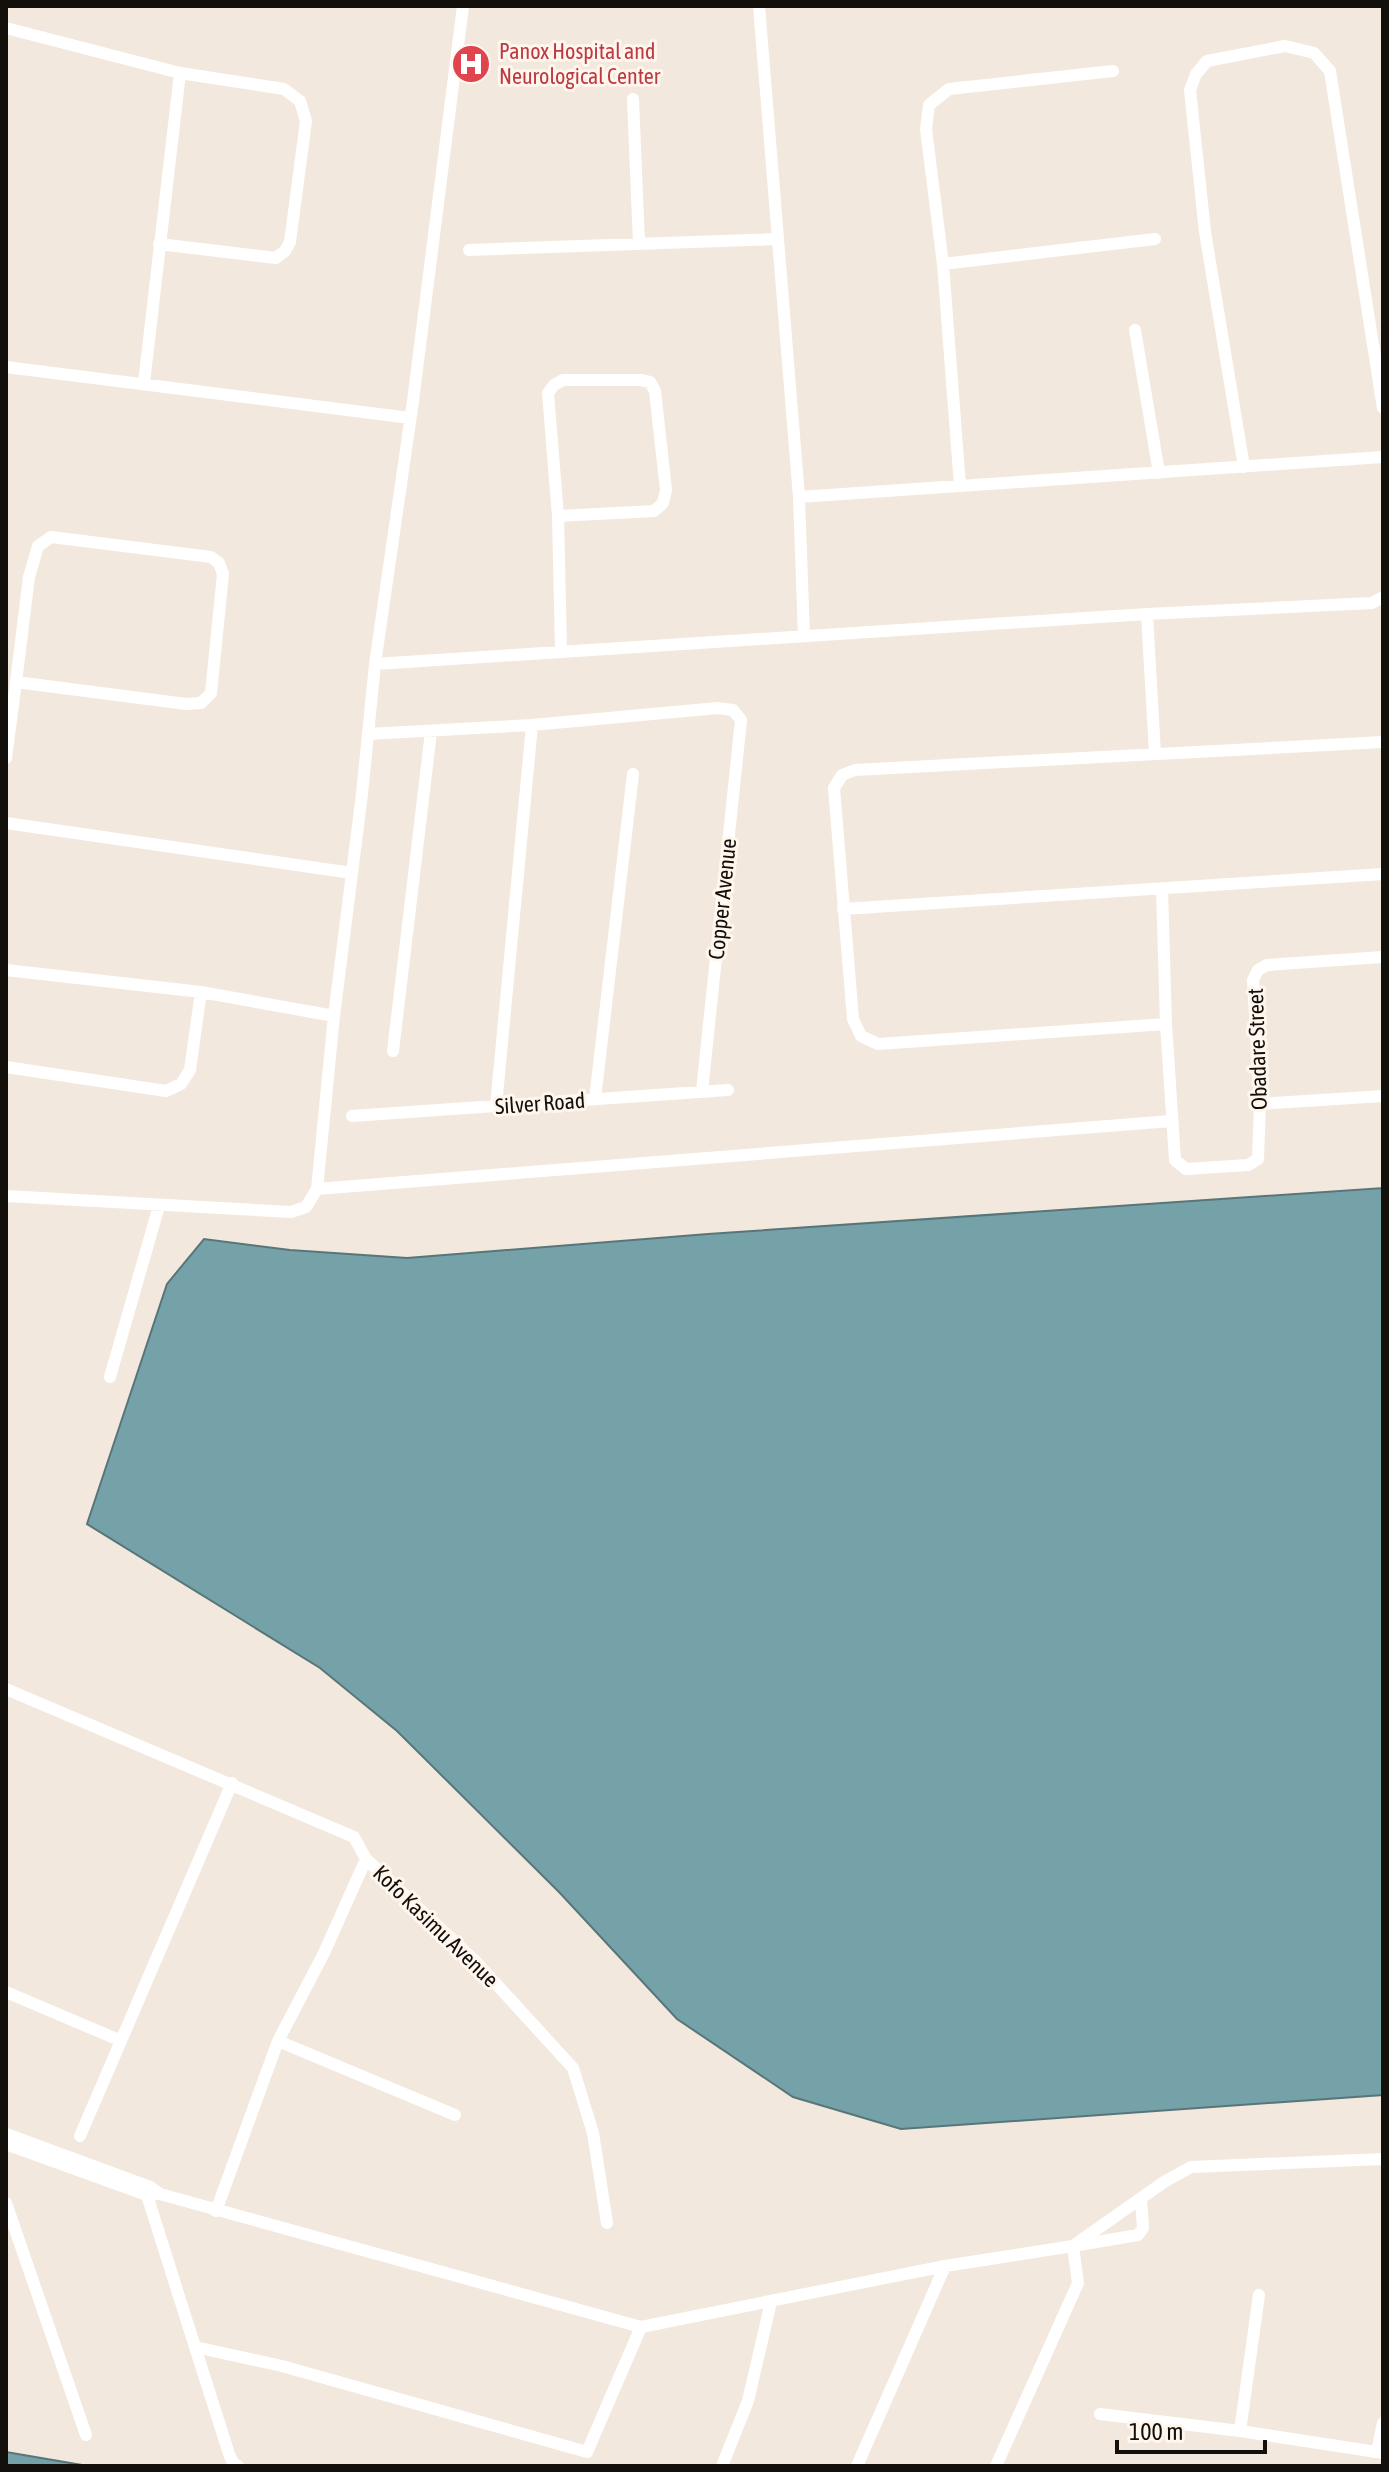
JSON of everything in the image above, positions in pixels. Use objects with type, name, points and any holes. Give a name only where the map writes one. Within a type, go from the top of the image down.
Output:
[{"type":"street","points":[[6,1196],[291,1212],[306,1207],[317,1189],[375,664],[463,6]]},
{"type":"street","points":[[759,6],[799,497],[804,636]]},
{"type":"street","points":[[6,28],[180,73],[284,89],[300,101],[306,121],[290,242],[285,251],[276,258],[159,244]]},
{"type":"street","points":[[1244,467],[1205,232],[1190,90],[1196,74],[1207,61],[1285,46],[1314,53],[1330,71],[1383,408]]},
{"type":"street","points":[[960,486],[943,264],[926,129],[929,105],[949,89],[1113,71]]},
{"type":"street","points":[[144,383],[180,73]]},
{"type":"street","points":[[633,99],[639,243]]},
{"type":"street","points":[[469,250],[777,239]]},
{"type":"street","points":[[943,264],[1155,239]]},
{"type":"street","points":[[1135,330],[1159,473]]},
{"type":"street","points":[[6,367],[410,418]]},
{"type":"street","points":[[558,516],[654,511],[663,503],[666,490],[655,391],[650,382],[563,380],[548,393],[558,516],[561,651]]},
{"type":"street","points":[[799,497],[1383,457]]},
{"type":"street","points":[[6,758],[29,577],[38,546],[51,537],[211,557],[219,563],[223,574],[211,693],[201,703],[186,704],[16,682]]},
{"type":"street","points":[[375,664],[1147,614],[1372,603],[1383,597]]},
{"type":"street","points":[[1147,614],[1155,754]]},
{"type":"street","name":"Copper Avenue","points":[[532,725],[718,708],[733,710],[741,720],[702,1091]]},
{"type":"street","points":[[368,734],[532,725],[496,1106]]},
{"type":"street","points":[[393,1051],[431,732]]},
{"type":"street","points":[[1166,1024],[878,1044],[861,1036],[853,1019],[834,788],[842,775],[855,770],[1383,742]]},
{"type":"street","points":[[595,1099],[633,774]]},
{"type":"street","points":[[6,823],[352,873]]},
{"type":"street","points":[[843,909],[1383,874]]},
{"type":"street","points":[[317,1189],[1171,1121],[1162,889]]},
{"type":"street","name":"Obadare Street","points":[[1171,1121],[1175,1160],[1186,1169],[1248,1165],[1258,1159],[1260,1104],[1253,980],[1258,970],[1267,965],[1383,957]]},
{"type":"street","points":[[6,970],[201,992],[334,1016]]},
{"type":"street","points":[[6,1067],[166,1091],[181,1084],[190,1070],[201,992]]},
{"type":"street","name":"Silver Road","points":[[352,1116],[728,1090]]},
{"type":"street","points":[[1260,1104],[1383,1096]]},
{"type":"street","points":[[110,1377],[159,1206]]},
{"type":"street","name":"Kofo Kasimu Avenue","points":[[6,1689],[354,1837],[366,1859],[476,1962],[573,2068],[593,2133],[607,2223]]},
{"type":"street","points":[[80,2136],[232,1783]]},
{"type":"street","points":[[216,2211],[278,2041],[324,1953],[366,1859]]},
{"type":"street","points":[[6,1992],[119,2040]]},
{"type":"street","points":[[278,2041],[455,2115]]},
{"type":"street","points":[[6,2134],[152,2192]]},
{"type":"street","points":[[6,2144],[216,2211],[641,2327],[945,2266],[1138,2235],[1143,2228],[1141,2198]]},
{"type":"street","points":[[1073,2246],[1191,2167],[1383,2159]]},
{"type":"street","points":[[152,2192],[195,2347],[229,2454],[238,2466]]},
{"type":"street","points":[[6,2203],[86,2435]]},
{"type":"street","points":[[996,2466],[1078,2283],[1073,2246]]},
{"type":"street","points":[[857,2466],[945,2266]]},
{"type":"street","points":[[1240,2431],[1259,2295]]},
{"type":"street","points":[[722,2466],[748,2401],[771,2302]]},
{"type":"street","points":[[580,2466],[641,2327]]},
{"type":"street","points":[[195,2347],[282,2366],[587,2452]]},
{"type":"street","points":[[1100,2414],[1240,2431],[1380,2453],[1383,2423]]},
{"type":"water","points":[[1383,1188],[1383,2095],[901,2129],[793,2097],[677,2019],[559,1892],[397,1731],[320,1668],[87,1524],[167,1284],[204,1239],[290,1250],[407,1258],[708,1234]]},
{"type":"water","points":[[6,2452],[88,2466],[6,2466]]},
{"type":"place","name":"Panox Hospital and Neurological Center","points":[[471,64]]}]
